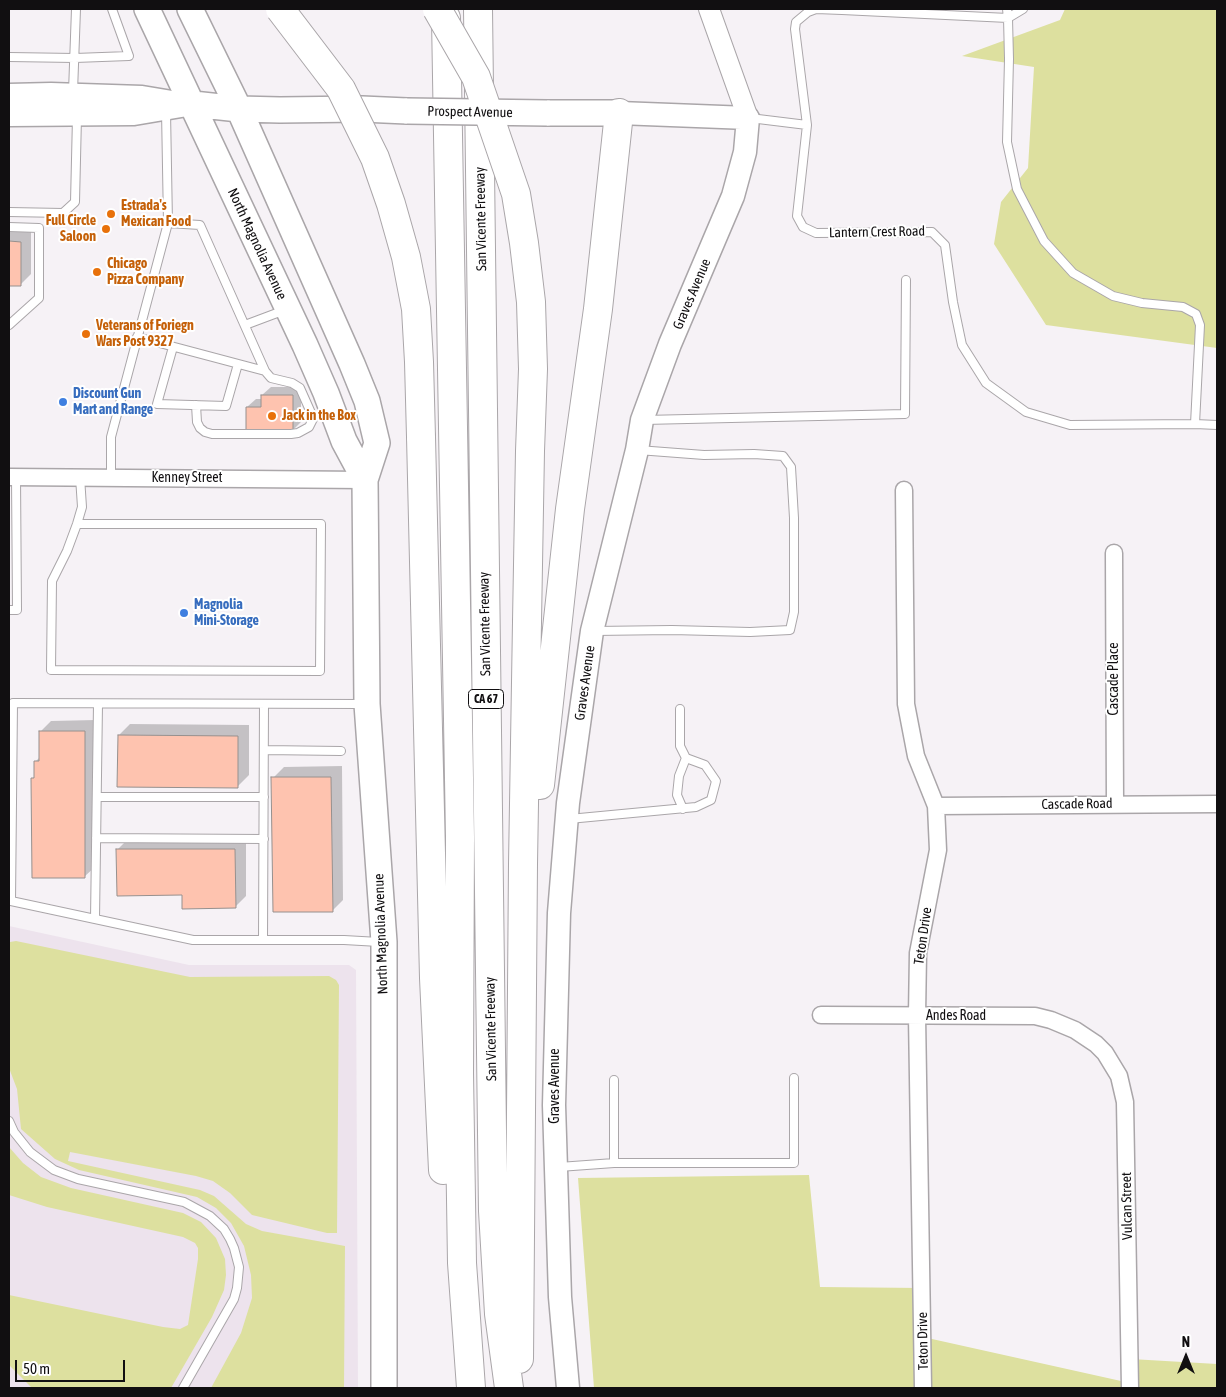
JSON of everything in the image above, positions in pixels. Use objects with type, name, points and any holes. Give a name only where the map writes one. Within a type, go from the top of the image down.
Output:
[{"type":"highway","points":[[280,9],[340,89],[375,158],[391,204],[406,257],[416,309],[419,362],[434,978],[442,1158],[445,1207],[469,1388]]},
{"type":"highway","points":[[436,9],[449,162]]},
{"type":"highway","points":[[436,9],[476,76],[516,194],[531,302],[533,369],[522,864],[519,1388]]},
{"type":"highway","name":"San Vicente Freeway","points":[[446,9],[460,837],[462,1264],[469,1388]]},
{"type":"highway","name":"San Vicente Freeway","points":[[478,9],[493,1211],[498,1314],[509,1388]]},
{"type":"highway","points":[[522,864],[536,828],[570,509],[598,309],[619,114]]},
{"type":"main road","name":"North Magnolia Avenue","points":[[147,9],[193,104],[326,393],[344,441],[365,480]]},
{"type":"main road","name":"North Magnolia Avenue","points":[[190,9],[239,109],[352,364],[367,401],[377,443],[365,480],[367,704],[384,942],[384,1388]]},
{"type":"main road","name":"Prospect Avenue","points":[[9,95],[134,114],[193,104]]},
{"type":"main road","name":"Prospect Avenue","points":[[9,115],[142,97],[239,109],[619,114],[748,118]]},
{"type":"main road","name":"Graves Avenue","points":[[568,1388],[560,1297],[554,1105],[559,913],[567,819],[592,631],[637,450],[642,420],[670,344],[733,196],[745,152],[748,118]]},
{"type":"street","name":"Graves Avenue","points":[[709,9],[748,118]]},
{"type":"street","name":"Kenney Street","points":[[12,477],[365,480]]},
{"type":"street","name":"Teton Drive","points":[[904,490],[906,704],[916,756],[936,806],[938,850],[918,953],[917,1016],[924,1388]]},
{"type":"street","name":"Cascade Place","points":[[1114,553],[1115,804]]},
{"type":"street","name":"Cascade Road","points":[[936,806],[1217,804]]},
{"type":"street","name":"Andes Road","points":[[821,1015],[1035,1016],[1063,1024],[1086,1036]]},
{"type":"street","name":"Vulcan Street","points":[[1086,1036],[1106,1053],[1113,1064],[1123,1088],[1125,1102],[1130,1388]]},
{"type":"lane","points":[[9,212],[63,213],[75,202],[76,9]]},
{"type":"lane","points":[[9,57],[75,58],[129,56],[112,9]]},
{"type":"lane","name":"Lantern Crest Road","points":[[1008,18],[816,9],[808,12],[796,22],[795,30],[807,125],[797,216],[803,227],[816,233],[932,232],[945,245],[962,345],[986,383],[1026,412],[1070,425],[1217,425]]},
{"type":"lane","points":[[1007,9],[1008,142],[1017,189],[1044,241],[1073,273],[1113,296],[1142,303],[1183,308],[1196,314],[1200,325],[1195,424]]},
{"type":"lane","points":[[1008,18],[1023,9]]},
{"type":"lane","points":[[111,477],[111,437],[168,223],[166,109]]},
{"type":"lane","points":[[748,118],[807,125]]},
{"type":"lane","points":[[168,223],[200,225],[265,371],[271,378],[292,383],[300,388],[313,419],[309,427],[298,433],[212,434],[200,428],[197,422],[196,405]]},
{"type":"lane","points":[[9,227],[39,228],[39,298],[9,325]]},
{"type":"lane","points":[[642,420],[905,414],[906,280]]},
{"type":"lane","points":[[245,325],[287,309]]},
{"type":"lane","points":[[138,337],[265,371]]},
{"type":"lane","points":[[173,347],[157,404],[226,406],[238,364]]},
{"type":"lane","points":[[592,631],[672,630],[750,632],[790,630],[794,612],[794,518],[790,467],[783,456],[754,454],[704,455],[637,450]]},
{"type":"lane","points":[[9,610],[17,610],[12,477]]},
{"type":"lane","points":[[77,524],[321,524],[320,671],[51,670],[52,581],[67,551],[82,507],[80,477]]},
{"type":"lane","points":[[367,704],[13,703],[10,901],[193,940],[344,940],[384,942]]},
{"type":"lane","points":[[95,919],[98,704]]},
{"type":"lane","points":[[263,940],[264,704]]},
{"type":"lane","points":[[567,819],[683,809],[696,807],[711,800],[716,781],[705,764],[686,758],[680,746],[680,709]]},
{"type":"lane","points":[[264,750],[340,750]]},
{"type":"lane","points":[[683,809],[677,795],[679,776],[686,758]]},
{"type":"lane","points":[[97,797],[264,797]]},
{"type":"lane","points":[[96,838],[264,839]]},
{"type":"lane","points":[[557,1167],[614,1163],[794,1163],[794,1078]]},
{"type":"lane","points":[[614,1080],[614,1163]]},
{"type":"lane","points":[[9,1121],[14,1132],[30,1152],[54,1170],[78,1179],[184,1202],[210,1216],[227,1234],[237,1257],[239,1267],[237,1288],[230,1308],[183,1388]]},
{"type":"shaded area","points":[[9,926],[189,965],[349,965],[356,970],[358,1388],[9,1388]]},
{"type":"green space","points":[[1065,9],[1217,9],[1217,348],[1046,325],[994,244],[1001,202],[1028,168],[1034,67],[962,56],[1060,20]]},
{"type":"green space","points":[[16,941],[190,977],[329,976],[336,980],[339,985],[337,1233],[327,1233],[252,1215],[230,1193],[213,1181],[196,1176],[70,1152],[68,1161],[200,1190],[214,1196],[246,1224],[262,1231],[345,1246],[344,1388],[211,1388],[241,1333],[252,1298],[251,1275],[244,1246],[231,1223],[216,1208],[197,1197],[79,1170],[55,1159],[21,1129],[17,1089],[9,1068],[9,944]]},
{"type":"green space","points":[[9,1147],[23,1163],[41,1177],[71,1188],[183,1213],[201,1222],[216,1238],[225,1259],[226,1275],[224,1290],[212,1317],[171,1388],[32,1388],[9,1365],[9,1295],[163,1327],[180,1329],[188,1325],[198,1248],[195,1243],[183,1237],[47,1207],[9,1195]]},
{"type":"green space","points":[[809,1175],[820,1287],[922,1288],[923,1337],[1130,1383],[1131,1359],[1217,1364],[1217,1388],[594,1388],[578,1178]]},
{"type":"building","points":[[9,241],[21,242],[21,286],[9,286]]},
{"type":"building","points":[[261,395],[293,395],[293,432],[246,432],[246,407],[261,407]]},
{"type":"building","points":[[39,731],[85,731],[85,878],[32,878],[31,778],[34,778],[34,761],[39,761]]},
{"type":"building","points":[[118,735],[238,736],[238,788],[117,787]]},
{"type":"building","points":[[271,777],[331,777],[333,912],[273,912]]},
{"type":"building","points":[[116,849],[235,849],[236,908],[182,909],[182,895],[117,896]]},
{"type":"place","name":"Estrada's Mexican Food","points":[[111,214]]},
{"type":"place","name":"Full Circle Saloon","points":[[106,229]]},
{"type":"place","name":"Chicago Pizza Company","points":[[97,272]]},
{"type":"place","name":"Veterans of Foriegn Wars Post 9327","points":[[86,334]]},
{"type":"place","name":"Discount Gun Mart and Range","points":[[63,402]]},
{"type":"place","name":"Jack in the Box","points":[[272,416]]},
{"type":"place","name":"Magnolia Mini-Storage","points":[[184,613]]}]
